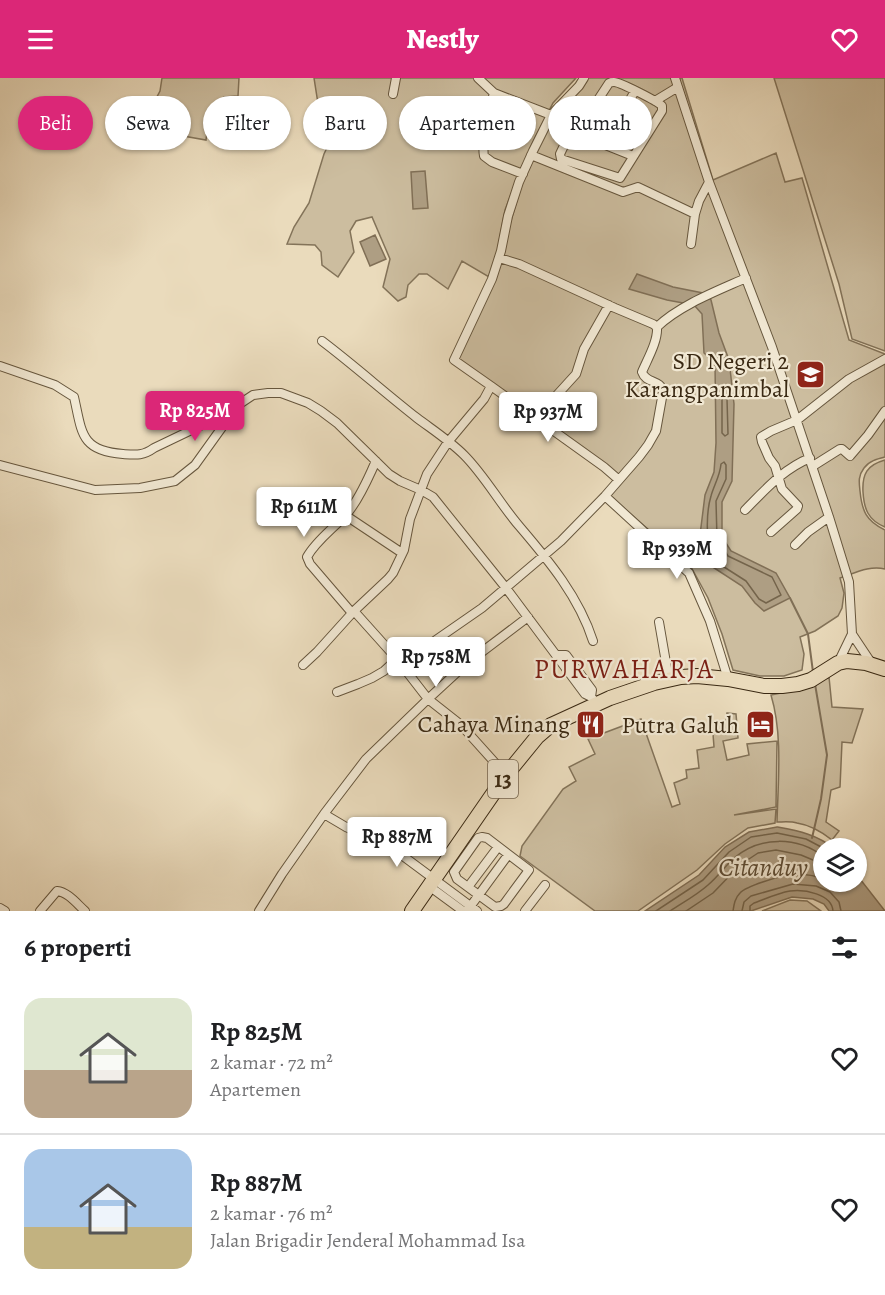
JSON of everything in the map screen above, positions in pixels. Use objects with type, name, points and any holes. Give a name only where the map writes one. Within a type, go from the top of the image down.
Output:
[{"type":"highway","points":[[838,663],[847,661],[878,667]]},
{"type":"highway","name":"13","points":[[412,911],[506,775],[544,730],[593,700],[681,677],[728,679],[764,686],[798,684],[811,680],[838,663]]},
{"type":"street","points":[[393,94],[396,78]]},
{"type":"street","points":[[478,78],[494,93],[548,114]]},
{"type":"street","points":[[568,96],[584,78]]},
{"type":"street","points":[[562,150],[561,159],[618,178],[623,175],[662,111],[661,105],[613,82],[609,83],[601,96]]},
{"type":"street","points":[[655,101],[676,82],[709,182],[797,420],[829,517],[849,582],[852,634],[838,663]]},
{"type":"street","points":[[632,96],[635,91]]},
{"type":"street","points":[[494,93],[487,125],[484,156],[492,162],[523,174]]},
{"type":"street","points":[[548,121],[531,155],[508,216],[492,279],[454,360],[619,480]]},
{"type":"street","points":[[618,150],[633,156]]},
{"type":"street","points":[[531,155],[623,192],[638,188],[695,214]]},
{"type":"street","points":[[691,244],[695,214],[709,182]]},
{"type":"street","points":[[498,258],[519,264],[657,327]]},
{"type":"street","points":[[337,692],[372,678],[398,658],[433,642],[482,608],[561,541],[639,457],[656,430],[662,387],[658,383],[648,381],[642,372],[656,338],[657,327],[677,311],[746,278]]},
{"type":"street","points":[[536,418],[576,374],[584,349],[609,305]]},
{"type":"street","points":[[322,341],[361,370],[464,455],[544,556],[577,603],[593,640]]},
{"type":"street","points":[[771,531],[798,507],[782,489],[775,466],[761,438],[797,420],[849,379],[885,359]]},
{"type":"street","points":[[0,366],[55,385],[74,397],[82,433],[94,448],[107,453],[137,455],[147,453],[204,424],[253,394],[287,395],[312,406],[337,423],[389,474],[432,497],[506,588],[585,694],[593,700]]},
{"type":"street","points":[[303,665],[393,573],[406,543],[410,519],[427,474],[448,442],[484,399],[491,386]]},
{"type":"street","points":[[0,465],[95,490],[141,488],[175,481],[195,465],[238,405]]},
{"type":"street","points":[[745,510],[778,476],[796,464],[811,462],[840,449],[850,456],[885,411]]},
{"type":"street","points":[[376,461],[359,496],[345,515],[307,556],[310,564],[398,658],[428,699],[461,725],[506,775]]},
{"type":"street","points":[[605,496],[689,573],[710,621],[728,679]]},
{"type":"street","points":[[345,515],[402,553]]},
{"type":"street","points":[[795,545],[829,517]]},
{"type":"street","points":[[259,911],[324,814],[366,759],[466,664],[528,617]]},
{"type":"street","points":[[659,622],[669,680]]},
{"type":"street","points":[[852,634],[878,667]]},
{"type":"street","points":[[324,814],[403,856],[431,883],[469,910],[508,855]]},
{"type":"street","points":[[478,838],[487,838],[498,847],[529,870],[511,896],[501,906],[495,907],[457,879],[454,872],[478,838]]},
{"type":"street","points":[[468,887],[498,847]]},
{"type":"street","points":[[525,911],[544,885]]},
{"type":"street","points":[[40,911],[57,891],[61,891],[85,911]]},
{"type":"street","points":[[0,908],[5,911]]},
{"type":"shaded area","points":[[162,78],[239,78],[238,96],[203,96],[203,139],[191,137],[191,96],[157,96]]},
{"type":"shaded area","points":[[314,78],[576,78],[559,96],[548,96],[548,113],[536,136],[536,96],[399,96],[399,150],[530,150],[505,210],[496,258],[489,277],[462,261],[448,289],[427,274],[419,274],[408,285],[406,297],[398,301],[383,287],[390,259],[372,217],[356,221],[350,231],[354,252],[338,277],[322,265],[321,252],[315,245],[287,244],[294,227],[309,203],[326,150],[387,150],[387,96],[317,96]]},
{"type":"shaded area","points":[[588,78],[682,78],[713,180],[776,153],[785,182],[802,178],[849,340],[885,354],[885,457],[866,466],[859,482],[866,515],[873,523],[885,530],[885,569],[868,569],[840,578],[844,593],[842,608],[838,616],[815,631],[800,637],[804,654],[802,670],[784,676],[760,676],[733,670],[708,598],[691,567],[609,495],[623,481],[457,359],[505,241],[521,187],[548,126],[548,150],[652,150],[652,96],[572,96]]},
{"type":"shaded area","points":[[774,78],[885,78],[885,351],[852,339],[839,284]]},
{"type":"shaded area","points":[[885,460],[885,527],[868,513],[864,504],[863,486],[867,471]]},
{"type":"shaded area","points":[[829,677],[832,707],[863,709],[852,743],[842,742],[840,787],[831,790],[826,822],[839,831],[834,838],[829,838],[807,825],[777,822],[778,742],[771,695],[796,690]]},
{"type":"shaded area","points":[[727,713],[736,714],[738,738],[723,741],[727,760],[749,755],[747,744],[777,741],[776,807],[734,815],[776,809],[775,823],[748,828],[725,844],[697,870],[638,911],[595,911],[520,856],[522,846],[563,789],[576,781],[569,767],[595,754],[588,739],[641,719],[672,807],[680,804],[674,783],[687,778],[686,770],[699,768],[697,750],[714,747],[712,721],[726,721]]},
{"type":"shaded area","points":[[790,900],[807,901],[821,911],[762,911]]},
{"type":"water","points":[[425,171],[428,208],[413,209],[411,172]]},
{"type":"water","points":[[375,235],[386,259],[370,266],[360,242]]},
{"type":"water","points":[[637,274],[673,287],[703,293],[711,300],[719,333],[729,360],[734,404],[732,481],[722,502],[722,537],[731,551],[776,573],[790,598],[764,611],[742,586],[705,562],[700,535],[705,495],[714,472],[716,443],[715,363],[704,353],[702,314],[694,305],[629,289]]},
{"type":"water","name":"Citanduy","points":[[777,827],[816,838],[813,838],[813,892],[867,892],[867,888],[885,911],[829,911],[824,904],[813,899],[792,897],[751,911],[645,911],[699,875],[725,847],[749,832]]},
{"type":"waterway","points":[[790,598],[808,634],[813,672]]},
{"type":"waterway","points":[[812,838],[821,799],[827,755],[815,684]]},
{"type":"place","name":"SD Negeri 2 Karangpanimbal","points":[[810,375]]},
{"type":"place","name":"Cahaya Minang","points":[[591,724]]},
{"type":"place","name":"Putra Galuh","points":[[760,725]]},
{"type":"district","name":"PURWAHARJA","points":[[624,669]]}]
